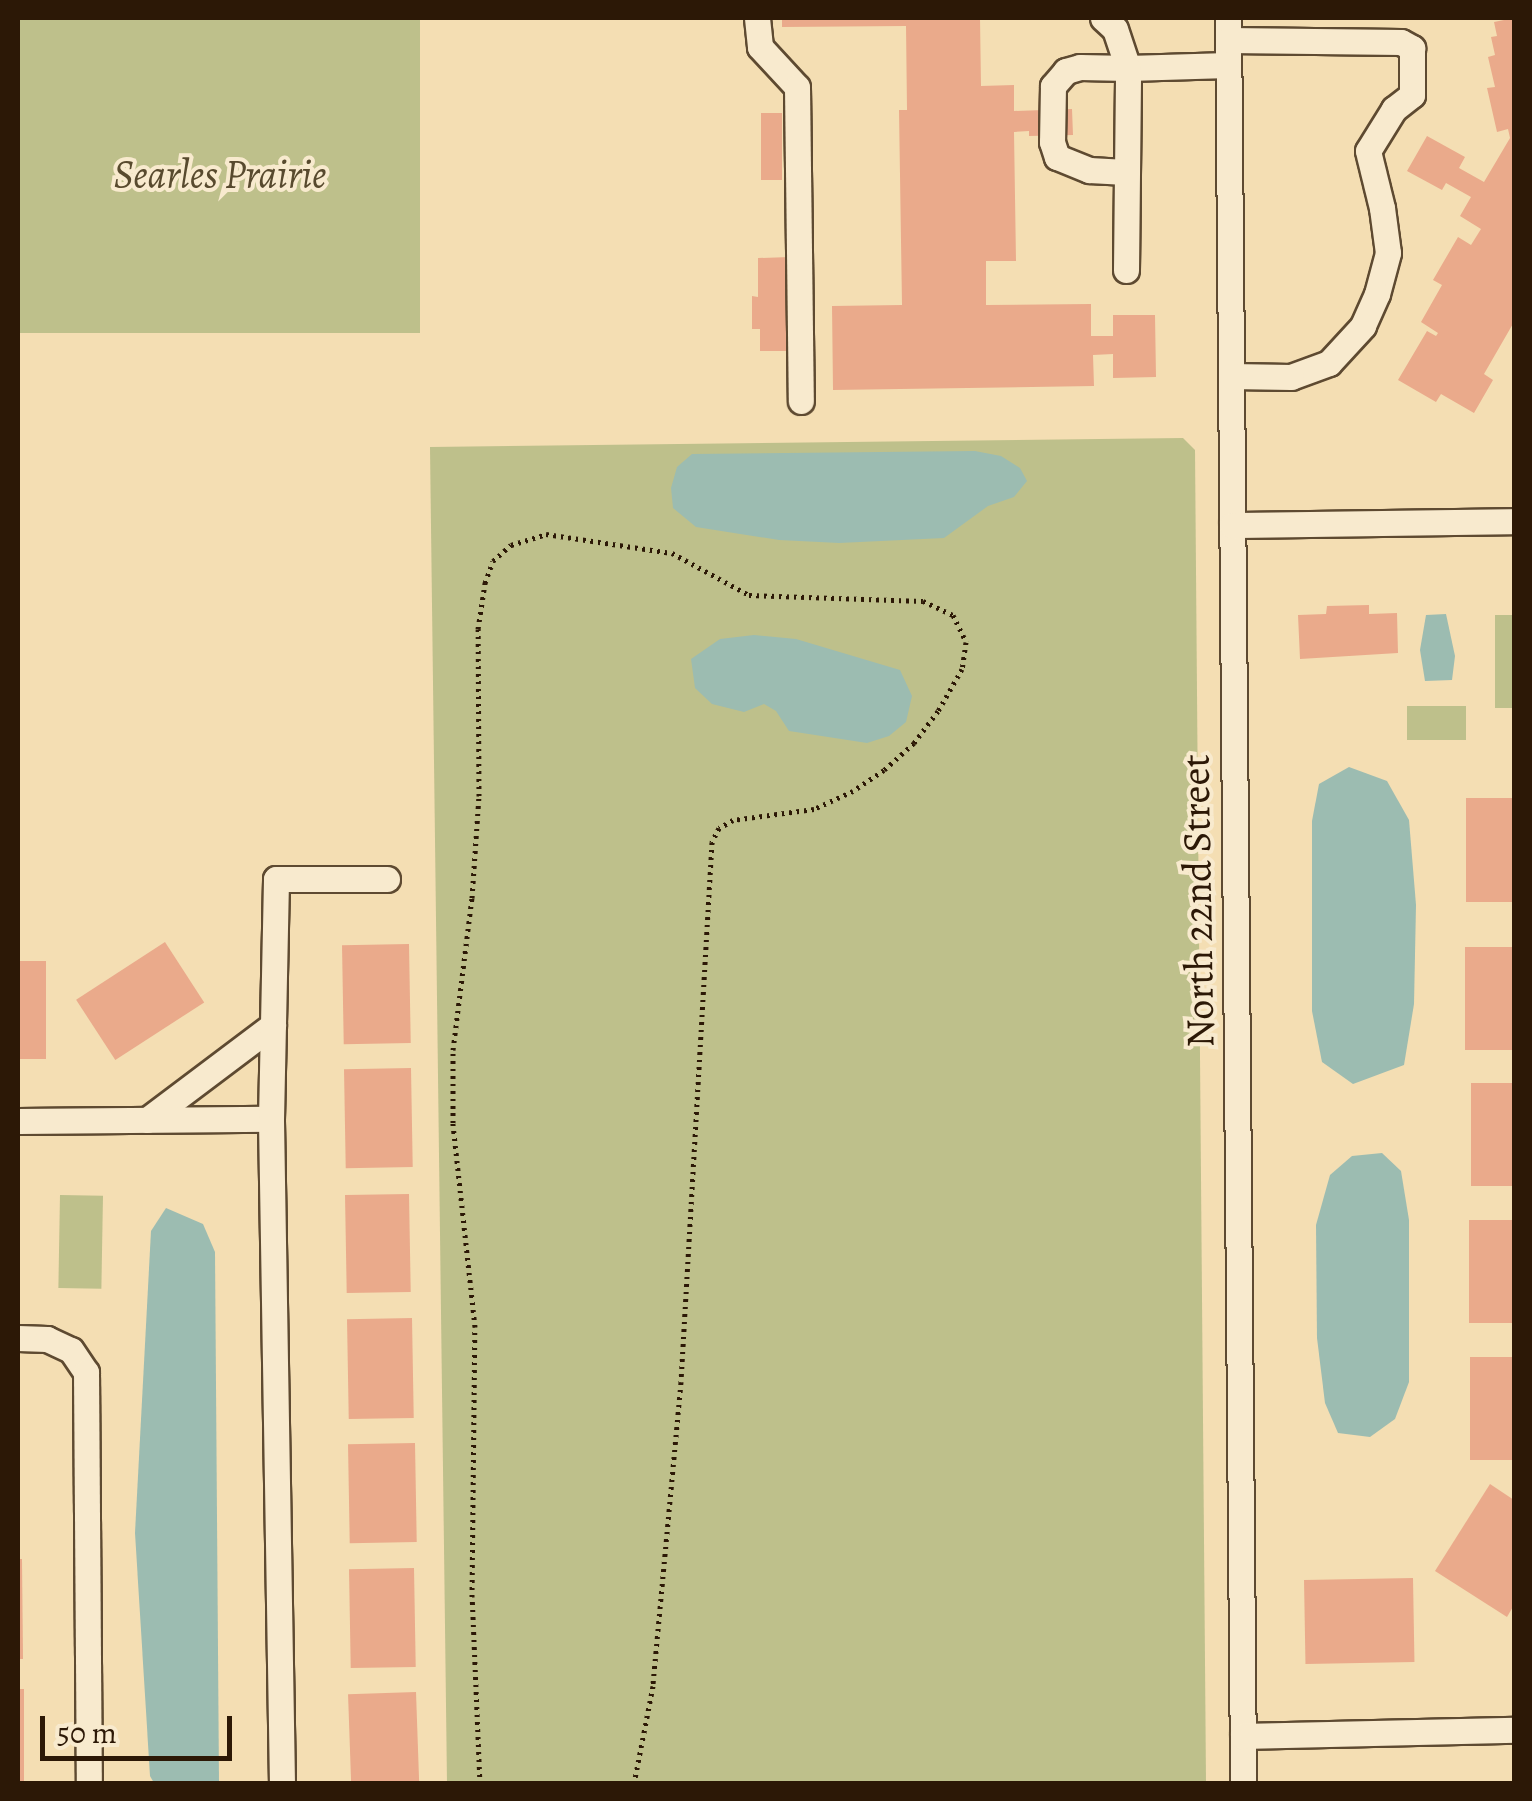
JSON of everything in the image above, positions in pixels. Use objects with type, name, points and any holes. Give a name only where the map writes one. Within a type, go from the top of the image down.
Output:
[{"type":"street","points":[[757,18],[760,47],[797,87],[801,401]]},
{"type":"street","points":[[1103,18],[1115,29],[1128,68],[1126,270]]},
{"type":"street","points":[[1126,172],[1090,170],[1058,157],[1052,124],[1053,86],[1066,72],[1080,67],[1128,68],[1228,41],[1401,42],[1412,48],[1412,96],[1394,108],[1368,151],[1388,253],[1378,294],[1363,326],[1330,363],[1291,377],[1230,376]]},
{"type":"street","name":"North 22nd Street","points":[[1228,41],[1244,1784]]},
{"type":"street","points":[[1232,525],[1514,521]]},
{"type":"street","points":[[282,1784],[270,1119],[276,879],[387,879]]},
{"type":"street","points":[[147,1120],[273,1025]]},
{"type":"street","points":[[18,1121],[270,1119]]},
{"type":"street","points":[[18,1338],[47,1339],[72,1350],[86,1372],[89,1784]]},
{"type":"street","points":[[1243,1736],[1509,1724]]},
{"type":"path","points":[[480,1784],[472,1613],[474,1327],[453,1123],[453,1050],[472,898],[479,796],[478,629],[485,582],[493,561],[510,545],[546,534],[672,553],[750,595],[923,601],[953,615],[966,642],[962,670],[938,711],[914,743],[884,770],[853,792],[814,809],[732,820],[719,828],[712,842],[681,1382],[655,1670],[634,1784]]},
{"type":"green space","name":"Searles Prairie","points":[[18,18],[420,18],[420,333],[18,333]]},
{"type":"green space","points":[[1183,438],[1195,450],[1206,1783],[447,1783],[430,447]]},
{"type":"green space","points":[[1495,615],[1514,615],[1514,708],[1495,708]]},
{"type":"green space","points":[[1407,706],[1466,706],[1466,740],[1407,740]]},
{"type":"green space","points":[[60,1195],[103,1196],[101,1289],[58,1288]]},
{"type":"water","points":[[975,451],[1001,456],[1020,468],[1027,481],[1014,497],[988,506],[944,538],[839,543],[779,540],[696,527],[673,508],[671,488],[677,467],[692,454]]},
{"type":"water","points":[[1446,614],[1455,656],[1452,680],[1425,681],[1420,650],[1426,615]]},
{"type":"water","points":[[754,635],[796,639],[900,670],[912,696],[906,722],[889,736],[867,743],[789,731],[776,711],[764,704],[744,712],[712,704],[695,688],[691,659],[720,639]]},
{"type":"water","points":[[1349,767],[1387,781],[1409,820],[1416,905],[1414,1004],[1404,1065],[1353,1084],[1322,1062],[1312,1011],[1312,821],[1319,784]]},
{"type":"water","points":[[1382,1153],[1401,1171],[1409,1220],[1409,1382],[1395,1419],[1370,1437],[1338,1433],[1325,1403],[1317,1338],[1316,1225],[1330,1175],[1352,1156]]},
{"type":"water","points":[[166,1208],[203,1224],[215,1252],[219,1783],[154,1783],[150,1776],[135,1533],[151,1231]]},
{"type":"building","points":[[782,18],[980,18],[981,86],[1014,85],[1014,111],[1072,109],[1073,135],[1029,136],[1029,131],[1014,132],[1016,261],[986,261],[986,305],[1091,304],[1091,336],[1113,336],[1113,315],[1155,315],[1156,377],[1113,378],[1113,354],[1093,355],[1094,386],[833,390],[832,306],[902,305],[899,110],[907,110],[906,26],[782,27]]},
{"type":"building","points":[[1514,18],[1514,322],[1484,374],[1493,380],[1474,413],[1441,394],[1436,402],[1398,380],[1427,331],[1436,336],[1438,333],[1421,322],[1442,285],[1433,280],[1458,237],[1471,245],[1481,229],[1460,216],[1471,197],[1446,183],[1442,190],[1407,171],[1427,136],[1465,157],[1459,168],[1484,182],[1510,138],[1508,129],[1497,132],[1487,88],[1495,87],[1488,57],[1495,55],[1491,37],[1497,36],[1494,22]]},
{"type":"building","points":[[761,113],[782,113],[782,180],[761,180]]},
{"type":"building","points":[[790,257],[791,351],[760,351],[760,329],[752,329],[752,296],[758,297],[758,258]]},
{"type":"building","points":[[1369,605],[1369,614],[1397,613],[1398,653],[1300,659],[1298,615],[1326,614],[1327,606]]},
{"type":"building","points":[[1466,798],[1514,798],[1514,902],[1466,902]]},
{"type":"building","points":[[165,942],[204,1002],[115,1060],[76,1000]]},
{"type":"building","points":[[409,944],[411,1043],[344,1044],[342,945]]},
{"type":"building","points":[[1465,947],[1514,947],[1514,1050],[1465,1050]]},
{"type":"building","points":[[18,961],[46,961],[46,1059],[18,1059]]},
{"type":"building","points":[[411,1068],[413,1167],[346,1168],[344,1069]]},
{"type":"building","points":[[1471,1083],[1514,1083],[1514,1186],[1471,1186]]},
{"type":"building","points":[[409,1194],[411,1292],[347,1293],[345,1195]]},
{"type":"building","points":[[1469,1220],[1514,1220],[1514,1323],[1469,1323]]},
{"type":"building","points":[[412,1318],[414,1418],[349,1419],[347,1319]]},
{"type":"building","points":[[1470,1357],[1514,1357],[1514,1460],[1470,1460]]},
{"type":"building","points":[[415,1443],[417,1542],[350,1543],[348,1444]]},
{"type":"building","points":[[1490,1484],[1514,1500],[1514,1605],[1507,1617],[1435,1571]]},
{"type":"building","points":[[18,1559],[22,1559],[23,1659],[18,1659]]},
{"type":"building","points":[[414,1568],[416,1667],[351,1668],[349,1569]]},
{"type":"building","points":[[1413,1578],[1414,1662],[1305,1664],[1304,1580]]},
{"type":"building","points":[[18,1689],[24,1689],[24,1784],[18,1784]]},
{"type":"building","points":[[416,1692],[419,1784],[351,1784],[348,1694]]}]
